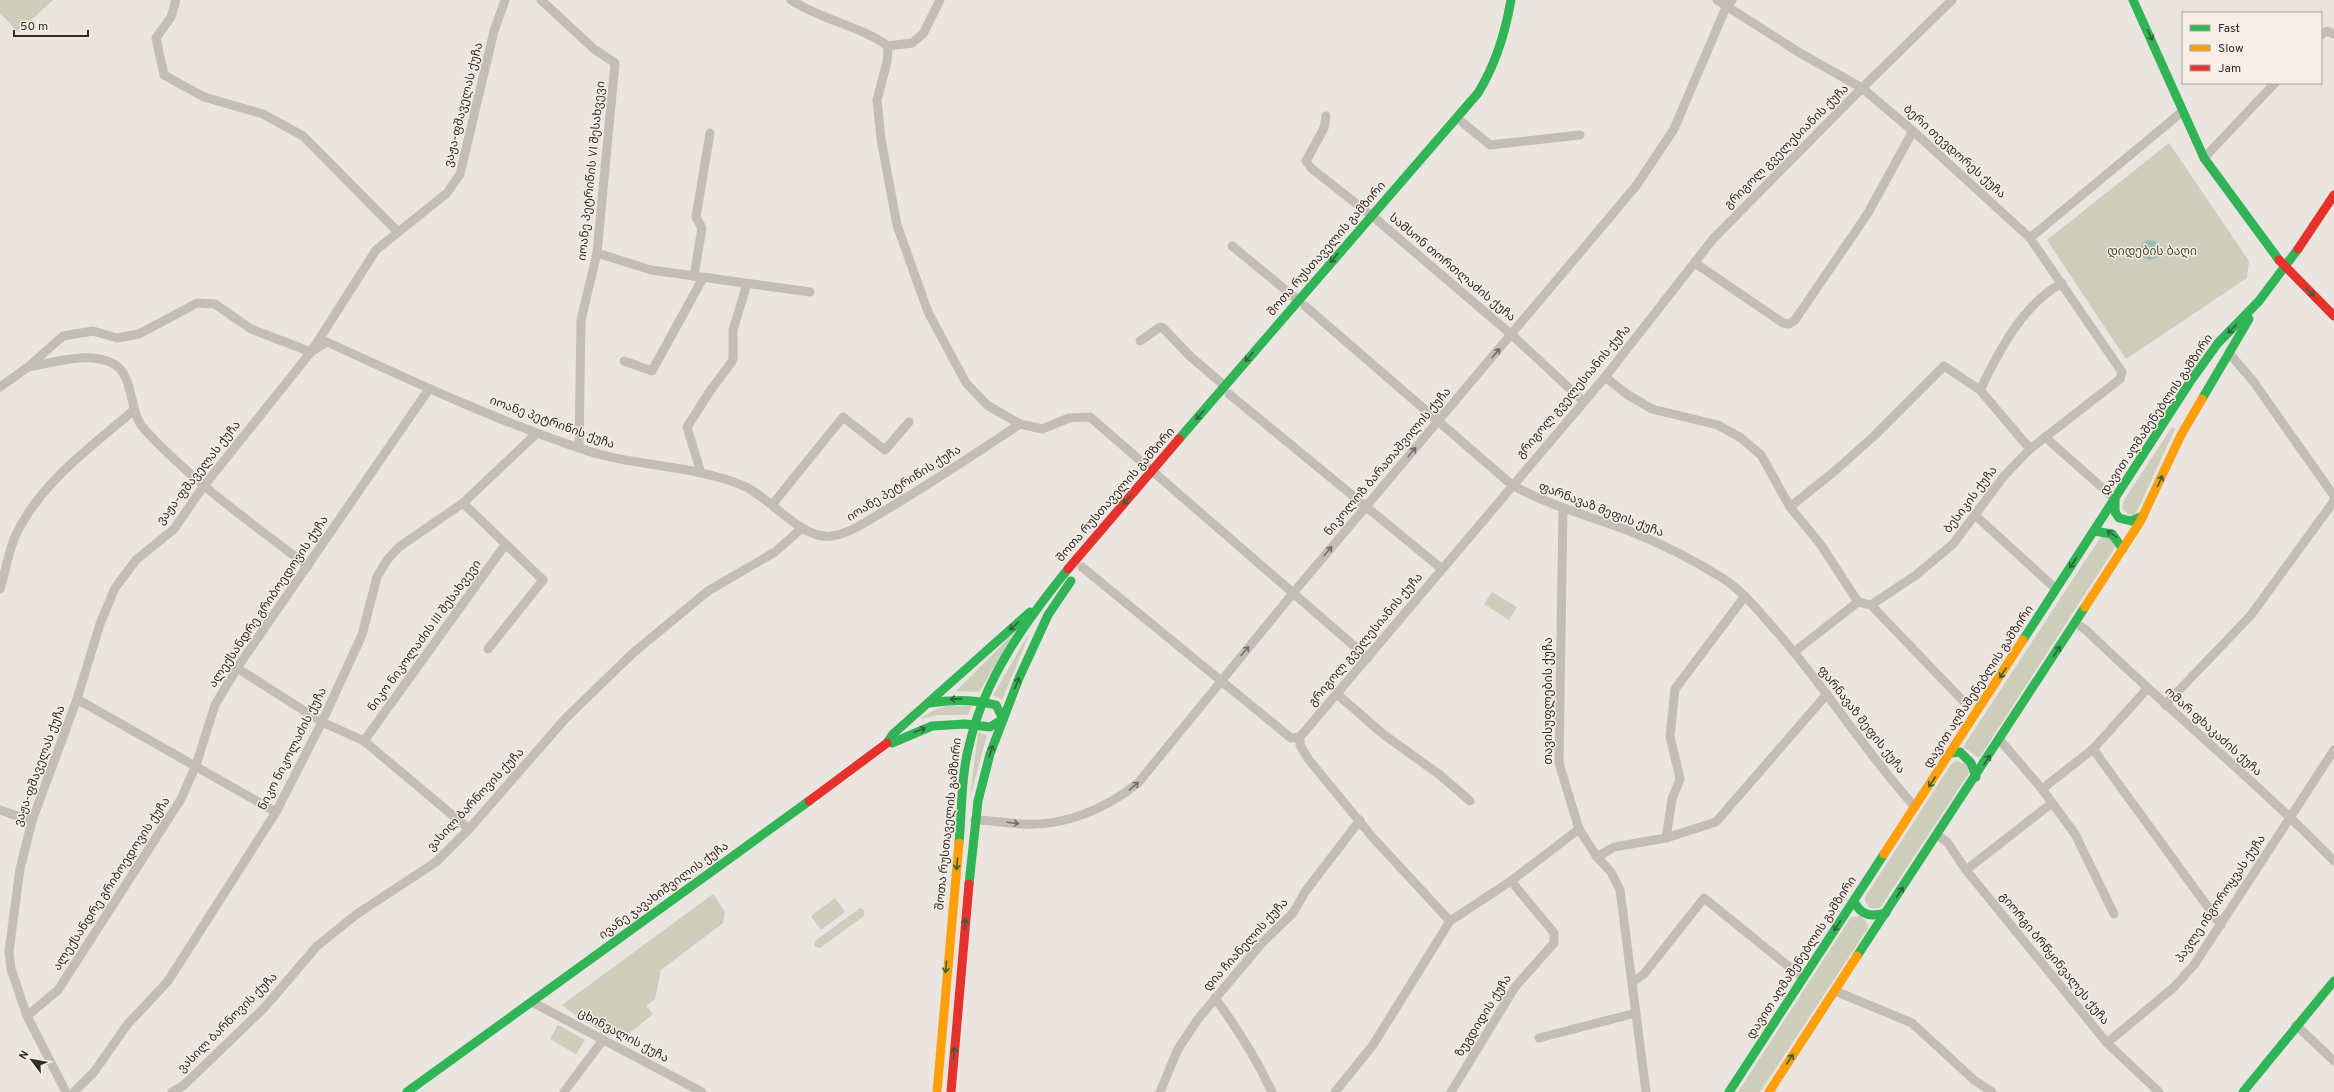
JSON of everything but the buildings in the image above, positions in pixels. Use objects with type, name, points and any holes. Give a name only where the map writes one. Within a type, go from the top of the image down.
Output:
[{"type":"main road","name":"შოთა რუსთაველის გამზირი","points":[[951,1092],[975,820],[984,777],[1003,719],[1048,615],[1065,588],[1156,474],[1463,111],[1491,72],[1504,39],[1510,0]]},
{"type":"main road","name":"შოთა რუსთაველის გამზირი","points":[[1374,218],[1462,122],[1486,93],[1496,75],[1511,36],[1517,0]]},
{"type":"main road","points":[[2133,0],[2204,158],[2274,254],[2334,316]]},
{"type":"main road","name":"დავით აღმაშენებლის გამზირი","points":[[1728,1092],[1915,808],[2056,588],[2218,343],[2259,301],[2286,267],[2334,195]]},
{"type":"main road","name":"დავით აღმაშენებლის გამზირი","points":[[1769,1092],[1976,777],[2123,549],[2143,516],[2181,435],[2259,301]]},
{"type":"main road","name":"შოთა რუსთაველის გამზირი","points":[[937,1092],[961,811],[968,748],[973,725],[982,701],[996,674],[1043,601],[1079,555],[1156,474]]},
{"type":"main road","points":[[2115,499],[2115,512],[2119,518],[2131,521],[2143,516]]},
{"type":"main road","points":[[2094,530],[2107,530],[2114,534],[2123,549]]},
{"type":"main road","name":"ივანე ჯავახიშვილის ქუჩა","points":[[407,1092],[884,747],[893,734],[930,703],[1043,601]]},
{"type":"main road","points":[[884,747],[932,726],[944,724],[990,727],[1003,719],[996,705],[982,701],[955,698],[930,703]]},
{"type":"main road","points":[[1950,754],[1960,752],[1967,757],[1973,765],[1976,777]]},
{"type":"main road","points":[[1854,901],[1856,908],[1864,915],[1873,918],[1886,913]]},
{"type":"main road","points":[[2243,1092],[2296,1025],[2334,981]]},
{"type":"street","points":[[176,0],[170,17],[156,38],[164,75],[204,97],[263,114],[303,136],[398,232]]},
{"type":"street","name":"ვაჟა-ფშაველას ქუჩა","points":[[66,1092],[27,1016],[11,969],[9,950],[20,868],[32,821],[77,699],[100,624],[115,588],[136,560],[174,529],[203,487],[311,352],[376,250],[447,193],[460,174],[494,31],[505,0]]},
{"type":"street","name":"იოანე პეტრიწის VI შესახვევი","points":[[541,0],[594,49],[615,63],[597,253],[581,320],[579,448]]},
{"type":"street","points":[[791,0],[804,9],[875,37],[888,46],[912,43],[923,34],[940,0]]},
{"type":"street","name":"ბერი თევდორეს ქუჩა","points":[[1717,0],[1730,2],[1800,54],[1862,88],[1913,131],[2030,238],[2122,372],[2122,376]]},
{"type":"street","name":"გრიგოლ გველესიანის ქუჩა","points":[[1300,737],[1583,401],[1605,377],[1731,220],[1952,0]]},
{"type":"street","name":"ნიკოლოზ ბარათაშვილის ქუჩა","points":[[975,820],[1022,824],[1063,821],[1120,798],[1138,783],[1294,592],[1636,186],[1664,148],[1674,129],[1730,2]]},
{"type":"street","points":[[2322,34],[2327,30],[2334,34]]},
{"type":"street","points":[[888,46],[887,62],[877,100],[881,139],[897,225],[928,312],[966,383],[987,405],[1020,424],[1042,429],[1069,418],[1090,417],[1294,592],[1368,658]]},
{"type":"street","points":[[2204,158],[2274,84]]},
{"type":"street","points":[[2030,238],[2183,111]]},
{"type":"street","name":"სამსონ თორთლაძის ქუჩა","points":[[1326,116],[1324,128],[1306,161],[1311,168],[1374,218],[1512,335],[1583,401]]},
{"type":"street","points":[[1462,122],[1490,145],[1580,135]]},
{"type":"street","points":[[1695,263],[1783,323],[1789,324],[1795,320],[1868,213],[1913,131]]},
{"type":"street","points":[[694,276],[702,228],[696,217],[710,133]]},
{"type":"street","name":"ფარნავაზ მეფის ქუჩა","points":[[1232,246],[1301,303],[1512,485],[1535,498],[1563,510],[1627,530],[1663,547],[1706,568],[1745,596],[1794,652],[1915,808]]},
{"type":"street","points":[[597,253],[651,270],[810,292]]},
{"type":"street","points":[[624,361],[652,371],[703,278]]},
{"type":"street","points":[[1980,390],[1994,361],[2022,320],[2050,289],[2062,283]]},
{"type":"street","points":[[701,473],[687,427],[710,391],[733,360],[733,330],[747,284]]},
{"type":"street","points":[[0,387],[28,367],[63,336],[93,331],[117,338],[139,334],[197,303],[215,304],[251,329],[311,352],[327,342],[326,328]]},
{"type":"street","points":[[1140,341],[1155,329],[1160,327],[1163,328],[1191,357],[1227,390],[1442,569]]},
{"type":"street","name":"იოანე პეტრიწის ქუჩა","points":[[327,342],[429,389],[537,433],[579,448],[618,460],[701,473],[745,486],[802,528],[816,534],[829,537],[846,534],[915,494],[1020,424]]},
{"type":"street","points":[[2229,353],[2253,381],[2334,496]]},
{"type":"street","points":[[28,367],[85,358],[112,363],[119,368],[126,378],[134,410],[143,428],[203,487],[308,566]]},
{"type":"street","points":[[1790,507],[1836,470],[1874,436],[1944,366],[1980,390],[2030,449]]},
{"type":"street","name":"ბესიკის ქუჩა","points":[[1870,605],[1916,575],[1953,544],[1976,516],[2004,476],[2030,449],[2122,376]]},
{"type":"street","points":[[1605,377],[1628,395],[1652,408],[1718,425],[1741,438],[1761,455],[1790,507],[1821,545],[1858,602],[1870,605],[1965,703]]},
{"type":"street","name":"ალექსანდრე გრიბოედოვის ქუჩა","points":[[27,1016],[58,990],[181,799],[196,764],[215,705],[237,668],[429,389]]},
{"type":"street","points":[[0,589],[14,540],[28,512],[45,489],[134,410]]},
{"type":"street","points":[[772,505],[843,417],[885,450],[909,422]]},
{"type":"street","name":"ნიკო ნიკოლაძის ქუჩა","points":[[74,1092],[94,1072],[127,1025],[168,981],[276,812],[322,722],[362,635],[377,577],[387,560],[399,547],[463,503],[537,433]]},
{"type":"street","points":[[2045,436],[2115,499]]},
{"type":"street","points":[[2165,705],[2251,615],[2334,501]]},
{"type":"street","points":[[463,503],[543,580],[488,649]]},
{"type":"street","name":"თავისუფლების ქუჩა","points":[[1563,510],[1559,763],[1579,829],[1597,857],[1611,872],[1620,890],[1646,1092]]},
{"type":"street","points":[[1976,516],[2056,588]]},
{"type":"street","name":"ვასილ ბარნოვის ქუჩა","points":[[172,1092],[183,1086],[265,1007],[317,946],[357,914],[436,862],[469,829],[566,718],[633,653],[708,591],[775,552],[802,528]]},
{"type":"street","name":"ნიკო ნიკოლაძის III შესახვევი","points":[[364,741],[505,545]]},
{"type":"street","points":[[1082,567],[1290,738],[1300,737],[1300,745],[1309,760],[1450,921]]},
{"type":"street","points":[[1666,838],[1672,799],[1680,779],[1670,736],[1675,689],[1745,596]]},
{"type":"street","points":[[1794,652],[1858,602]]},
{"type":"street","name":"ომარ ფხაკაძის ქუჩა","points":[[2075,623],[2084,629],[2147,689],[2290,816],[2334,861]]},
{"type":"street","points":[[237,668],[322,722],[364,741],[469,829]]},
{"type":"street","points":[[2042,790],[2093,749],[2147,689]]},
{"type":"street","points":[[1337,694],[1383,734],[1440,775],[1470,800]]},
{"type":"street","points":[[1597,857],[1614,847],[1666,838],[1716,822],[1827,694]]},
{"type":"street","points":[[77,699],[196,764],[276,812]]},
{"type":"street","points":[[2000,740],[2042,790],[2075,834],[2114,914]]},
{"type":"street","points":[[2093,749],[2221,925]]},
{"type":"street","name":"პავლე ინგოროყვას ქუჩა","points":[[2107,1043],[2173,988],[2194,965],[2334,750]]},
{"type":"street","points":[[1966,870],[2052,803]]},
{"type":"street","points":[[0,810],[32,821]]},
{"type":"street","name":"დია ჩიანელის ქუჩა","points":[[1160,1092],[1178,1049],[1215,998],[1262,943],[1294,913],[1305,892],[1360,820]]},
{"type":"street","points":[[1335,1092],[1373,1045],[1450,921],[1511,881],[1579,829]]},
{"type":"street","name":"გიორგი ბრწყინვალეს ქუჩა","points":[[1937,835],[1947,842],[1966,870],[2107,1043],[2159,1092]]},
{"type":"street","name":"ზუგდიდის ქუჩა","points":[[1451,1092],[1515,987],[1554,942],[1554,933],[1511,881]]},
{"type":"street","points":[[1632,983],[1644,974],[1704,898],[1803,978]]},
{"type":"street","points":[[1835,992],[1912,1022],[1974,1080],[1992,1092]]},
{"type":"street","points":[[1215,998],[1251,1052],[1272,1092]]},
{"type":"street","name":"ცხინვალის ქუჩა","points":[[532,1002],[702,1092]]},
{"type":"street","points":[[1539,1038],[1636,1014]]},
{"type":"street","points":[[2296,1025],[2334,1061]]},
{"type":"street","points":[[564,1092],[603,1040]]},
{"type":"green space","points":[[0,0],[53,0],[18,32],[0,13]]},
{"type":"green space","name":"დიდების ბაღი","points":[[2169,143],[2249,261],[2247,278],[2126,359],[2047,240]]},
{"type":"green space","points":[[2172,427],[2175,429],[2139,507],[2134,515],[2128,514],[2122,508],[2124,500]]},
{"type":"green space","points":[[2107,535],[2115,545],[2114,549],[1979,758],[1963,747],[2100,538]]},
{"type":"green space","points":[[1492,592],[1517,607],[1509,620],[1484,604]]},
{"type":"green space","points":[[1014,633],[979,692],[956,691]]},
{"type":"green space","points":[[1029,635],[1002,700],[993,695]]},
{"type":"green space","points":[[947,706],[972,706],[968,715],[937,715],[920,719],[934,710]]},
{"type":"green space","points":[[978,732],[987,735],[970,798]]},
{"type":"green space","points":[[1957,761],[1968,765],[1969,773],[1880,908],[1870,908],[1865,901],[1865,897],[1952,763]]},
{"type":"green space","points":[[713,894],[725,912],[723,923],[661,970],[655,999],[646,1006],[653,1014],[626,1036],[619,1028],[609,1036],[578,1017],[562,1005]]},
{"type":"green space","points":[[835,898],[845,912],[821,930],[811,916]]},
{"type":"green space","points":[[860,908],[864,910],[864,916],[820,948],[814,946],[815,941]]},
{"type":"green space","points":[[1861,916],[1867,923],[1868,928],[1760,1092],[1738,1092],[1851,917]]},
{"type":"green space","points":[[558,1025],[585,1040],[576,1054],[550,1039]]},
{"type":"water","points":[[2150,240],[2157,243],[2160,250],[2157,257],[2150,260],[2143,257],[2140,250],[2143,243]]},
{"type":"traffic: fast","points":[[1179,439],[1478,93],[1495,60],[1506,25],[1511,0]]},
{"type":"traffic: fast","points":[[2133,0],[2204,158],[2279,260]]},
{"type":"traffic: fast","points":[[2023,640],[2190,382],[2218,343],[2259,301],[2298,249]]},
{"type":"traffic: fast","points":[[2202,399],[2249,319]]},
{"type":"traffic: fast","points":[[2115,499],[2115,512],[2119,518],[2131,521],[2143,516]]},
{"type":"traffic: fast","points":[[2094,531],[2112,534],[2123,549]]},
{"type":"traffic: fast","points":[[959,843],[966,758],[976,721],[985,698],[1008,652],[1036,610],[1068,569]]},
{"type":"traffic: fast","points":[[969,884],[978,801],[990,754],[1019,678],[1048,615],[1071,581]]},
{"type":"traffic: fast","points":[[1857,956],[2085,607]]},
{"type":"traffic: fast","points":[[887,743],[893,734],[1030,612]]},
{"type":"traffic: fast","points":[[930,703],[963,700],[988,703],[996,705],[1003,719]]},
{"type":"traffic: fast","points":[[892,743],[932,726],[965,724],[990,727],[1003,719]]},
{"type":"traffic: fast","points":[[1951,753],[1960,752],[1971,763],[1976,777]]},
{"type":"traffic: fast","points":[[407,1092],[809,801]]},
{"type":"traffic: fast","points":[[1729,1092],[1884,854]]},
{"type":"traffic: fast","points":[[1854,901],[1860,910],[1867,914],[1876,915],[1886,913]]},
{"type":"traffic: fast","points":[[2243,1092],[2334,981]]},
{"type":"traffic: slow","points":[[2085,607],[2140,522],[2181,435],[2202,399]]},
{"type":"traffic: slow","points":[[1884,854],[2023,640]]},
{"type":"traffic: slow","points":[[937,1092],[959,843]]},
{"type":"traffic: slow","points":[[1769,1092],[1857,956]]},
{"type":"traffic: jam","points":[[2298,249],[2334,195]]},
{"type":"traffic: jam","points":[[2279,260],[2334,316]]},
{"type":"traffic: jam","points":[[1068,569],[1179,439]]},
{"type":"traffic: jam","points":[[809,801],[887,743]]},
{"type":"traffic: jam","points":[[951,1092],[969,884]]}]
